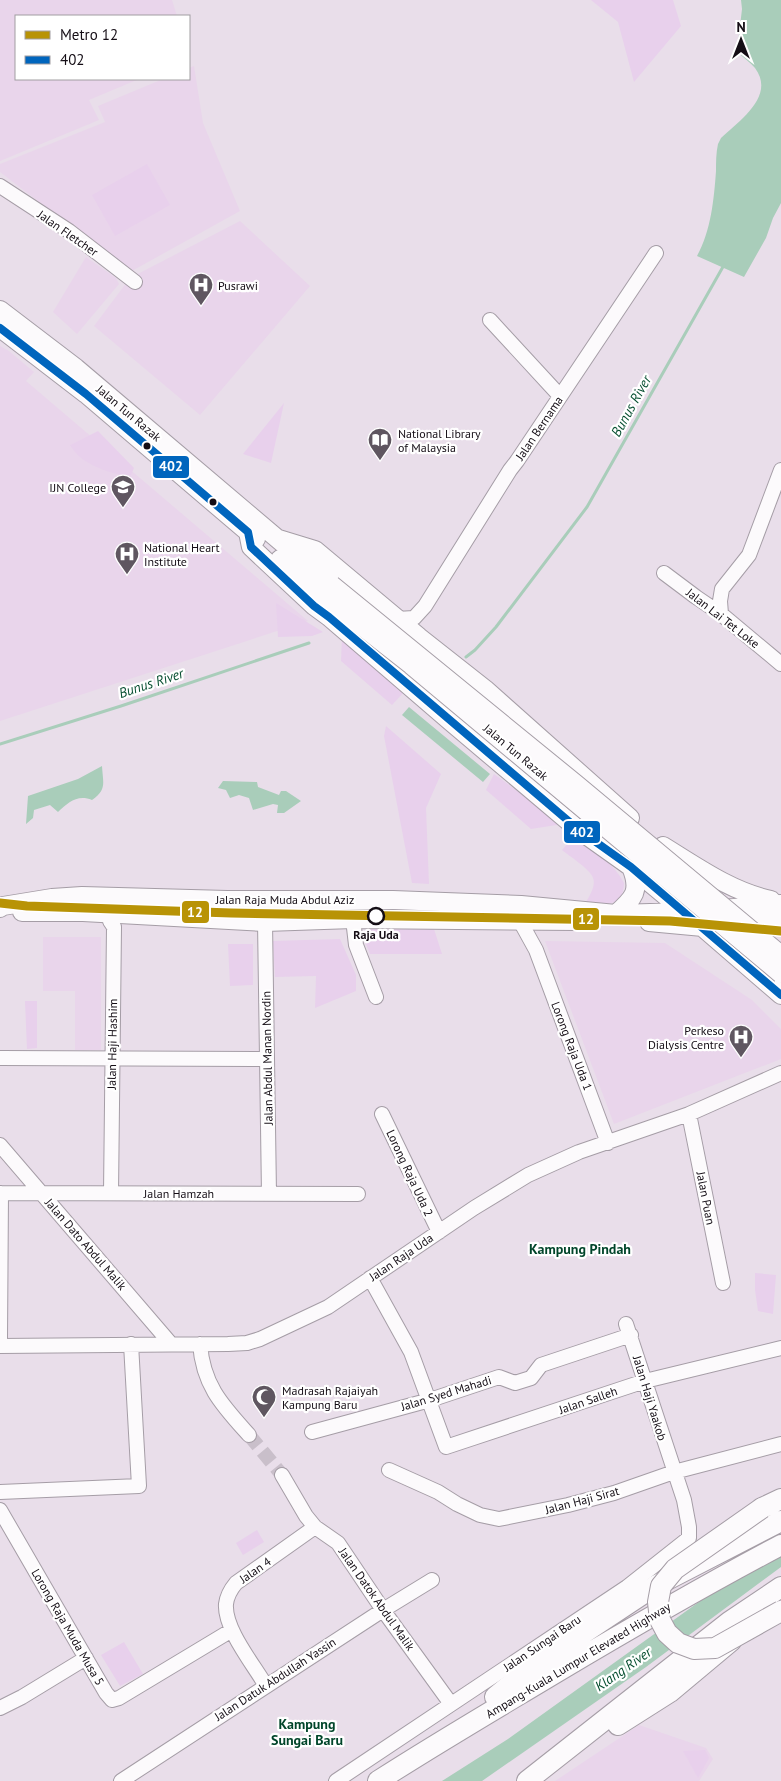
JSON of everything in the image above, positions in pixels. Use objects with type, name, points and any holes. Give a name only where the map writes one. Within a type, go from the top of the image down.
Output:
[{"type":"highway","points":[[781,1499],[762,1508],[675,1569],[661,1586],[658,1602],[660,1620],[667,1633],[678,1643],[694,1649],[716,1648],[781,1611]]},
{"type":"highway","points":[[434,1744],[528,1670],[655,1586],[781,1522]]},
{"type":"highway","name":"Ampang-Kuala Lumpur Elevated Highway","points":[[378,1781],[434,1744],[698,1589],[781,1545]]},
{"type":"highway","points":[[528,1781],[729,1622],[781,1587]]},
{"type":"highway","points":[[528,1781],[670,1692],[781,1600]]},
{"type":"main road","name":"Jalan Tun Razak","points":[[0,310],[76,368],[279,539],[328,590],[412,665],[781,974]]},
{"type":"main road","name":"Jalan Tun Razak","points":[[0,328],[86,394],[248,532],[328,590],[576,784],[781,955]]},
{"type":"main road","name":"Jalan Tun Razak","points":[[248,532],[251,547],[314,606],[579,830],[631,868],[781,995]]},
{"type":"main road","name":"Jalan Tun Razak","points":[[279,539],[315,550],[419,637],[485,688],[598,791],[732,908],[781,948]]},
{"type":"main road","points":[[563,816],[580,822],[590,823],[598,818],[602,810],[602,803],[598,791]]},
{"type":"main road","points":[[663,846],[737,889],[752,896],[781,903]]},
{"type":"main road","points":[[616,914],[632,900],[635,894],[637,885],[631,868]]},
{"type":"main road","name":"Jalan Raja Muda Abdul Aziz","points":[[0,908],[52,898],[115,910],[265,922],[521,913],[616,914],[684,912],[781,903]]},
{"type":"main road","name":"Jalan Raja Muda Abdul Aziz","points":[[0,913],[115,910],[227,900],[393,900],[521,913],[545,921],[643,922],[703,927],[781,922]]},
{"type":"street","name":"Jalan Fletcher","points":[[0,186],[69,231],[135,282]]},
{"type":"street","name":"Jalan Bernama","points":[[419,637],[421,615],[425,606],[510,470],[656,253]]},
{"type":"street","points":[[495,325],[560,396]]},
{"type":"street","points":[[721,614],[720,601],[722,590],[749,554],[781,470]]},
{"type":"street","name":"Jalan Lai Tet Loke","points":[[664,572],[721,614],[781,664]]},
{"type":"street","name":"Jalan Bernama","points":[[397,618],[414,618],[425,606]]},
{"type":"street","name":"Jalan Haji Hashim","points":[[111,1193],[115,910]]},
{"type":"street","name":"Lorong Raja Uda 1","points":[[521,913],[608,1143]]},
{"type":"street","points":[[353,919],[356,945],[376,997]]},
{"type":"street","points":[[536,950],[535,944],[538,932],[545,921]]},
{"type":"street","name":"Jalan Abdul Manan Nordin","points":[[265,922],[269,1194]]},
{"type":"street","points":[[0,1058],[267,1058]]},
{"type":"street","name":"Jalan Raja Uda","points":[[0,1346],[247,1343],[260,1339],[328,1307],[439,1232],[528,1176],[579,1152],[689,1114],[781,1073]]},
{"type":"street","name":"Lorong Raja Uda 2","points":[[382,1114],[439,1232]]},
{"type":"street","name":"Jalan Puan","points":[[689,1114],[724,1283]]},
{"type":"street","name":"Jalan Dato Abdul Malik","points":[[0,1145],[172,1344]]},
{"type":"street","points":[[0,1193],[0,1340]]},
{"type":"street","name":"Jalan Hamzah","points":[[0,1193],[358,1194]]},
{"type":"street","points":[[370,1278],[412,1352],[430,1400]]},
{"type":"street","name":"Jalan Syed Mahadi","points":[[312,1432],[430,1400],[499,1377],[515,1383],[530,1378],[541,1366],[628,1330]]},
{"type":"street","name":"Jalan Haji Yaakob","points":[[628,1330],[674,1472]]},
{"type":"street","points":[[0,1492],[139,1486],[131,1344]]},
{"type":"street","points":[[200,1344],[204,1368],[210,1385],[249,1436]]},
{"type":"street","name":"Jalan Salleh","points":[[430,1400],[446,1447],[645,1381],[781,1348]]},
{"type":"street","name":"Jalan Haji Sirat","points":[[389,1470],[438,1492],[480,1515],[499,1519],[568,1505],[614,1493],[674,1472],[781,1444]]},
{"type":"street","name":"Jalan Sungai Baru","points":[[336,1781],[627,1587],[689,1538],[688,1516],[674,1472]]},
{"type":"street","name":"Jalan Datok Abdul Malik","points":[[282,1475],[306,1516],[315,1528],[338,1543],[383,1610],[451,1704]]},
{"type":"street","name":"Lorong Raja Muda Musa 5","points":[[0,1510],[106,1693],[112,1700],[119,1698],[232,1630]]},
{"type":"street","name":"Jalan 4","points":[[266,1686],[232,1630],[226,1612],[226,1602],[230,1591],[236,1583],[315,1528]]},
{"type":"street","name":"Jalan Datuk Abdullah Yassin","points":[[121,1781],[432,1580]]},
{"type":"street","points":[[0,1708],[22,1697],[86,1658]]},
{"type":"shaded area","points":[[0,0],[172,0],[177,15],[15,15],[15,80],[137,80],[89,100],[99,120],[0,161]]},
{"type":"shaded area","points":[[591,0],[673,0],[681,26],[634,82],[618,22]]},
{"type":"shaded area","points":[[194,66],[203,123],[240,211],[130,272],[0,172],[0,164],[105,122],[98,106],[161,80],[190,80],[190,68]]},
{"type":"shaded area","points":[[147,164],[170,205],[115,236],[92,195]]},
{"type":"shaded area","name":"Pusrawi","points":[[240,221],[310,286],[200,415],[94,326],[130,278]]},
{"type":"shaded area","points":[[86,257],[116,278],[119,284],[77,334],[53,312]]},
{"type":"shaded area","name":"National Heart Institute","points":[[0,346],[34,372],[26,381],[308,621],[0,721]]},
{"type":"shaded area","points":[[284,403],[271,463],[243,454]]},
{"type":"shaded area","points":[[98,431],[134,468],[131,475],[112,473],[90,464],[79,456],[70,445]]},
{"type":"shaded area","points":[[276,603],[323,632],[312,636],[278,637]]},
{"type":"shaded area","points":[[342,635],[405,691],[392,705],[341,661]]},
{"type":"shaded area","points":[[386,726],[441,774],[426,808],[429,884],[412,883],[384,736]]},
{"type":"shaded area","points":[[494,774],[563,824],[531,829],[486,790]]},
{"type":"shaded area","points":[[577,839],[604,858],[620,876],[624,883],[622,895],[616,901],[606,904],[586,902],[593,887],[593,878],[584,867],[562,850],[569,842]]},
{"type":"shaded area","points":[[371,926],[424,926],[434,929],[442,954],[370,954],[365,942],[365,931]]},
{"type":"shaded area","points":[[43,937],[101,937],[101,1050],[75,1050],[75,991],[43,991]]},
{"type":"shaded area","points":[[340,939],[356,975],[356,991],[315,1008],[316,976],[275,977],[273,941]]},
{"type":"shaded area","points":[[545,941],[665,943],[752,1000],[781,1029],[781,1059],[614,1124]]},
{"type":"shaded area","points":[[228,944],[253,944],[253,985],[230,986]]},
{"type":"shaded area","points":[[25,1001],[37,1001],[37,1048],[27,1049]]},
{"type":"shaded area","points":[[755,1273],[776,1275],[773,1314],[758,1311]]},
{"type":"shaded area","points":[[257,1530],[264,1542],[243,1555],[236,1543]]},
{"type":"shaded area","points":[[124,1642],[143,1674],[120,1686],[101,1655]]},
{"type":"shaded area","points":[[639,1725],[706,1748],[713,1759],[699,1781],[555,1781]]},
{"type":"shaded area","points":[[705,1750],[709,1758],[698,1778],[683,1751]]},
{"type":"water","points":[[741,0],[781,0],[781,203],[766,238],[744,277],[697,256],[706,236],[711,215],[718,144],[721,138],[753,107],[761,88],[760,78],[755,68],[737,52],[742,9]]},
{"type":"water","points":[[409,707],[490,774],[483,782],[402,715]]},
{"type":"water","points":[[102,766],[103,786],[100,793],[92,800],[82,798],[73,800],[58,812],[50,805],[34,810],[33,818],[26,824],[28,796],[78,779]]},
{"type":"water","points":[[223,781],[257,782],[258,787],[279,795],[281,791],[286,791],[301,801],[284,813],[277,813],[278,805],[273,804],[253,810],[249,798],[239,795],[230,798],[226,790],[218,788]]},
{"type":"water","name":"Klang River","points":[[781,1549],[781,1567],[646,1667],[482,1781],[442,1781],[508,1739],[710,1594]]},
{"type":"waterway","name":"Bunus River","points":[[466,657],[496,627],[587,507],[724,265]]},
{"type":"waterway","name":"Bunus River","points":[[0,744],[309,643]]},
{"type":"tunnel","points":[[249,1435],[282,1475]]},
{"type":"metro line","name":"12","points":[[0,903],[27,906],[231,913],[670,921],[781,931]]},
{"type":"transit line","name":"402","points":[[0,328],[86,394],[248,532],[251,547],[314,606],[579,830],[631,867],[781,995]]},
{"type":"place","name":"Pusrawi","points":[[201,306]]},
{"type":"place","name":"National Library of Malaysia","points":[[380,461]]},
{"type":"place","name":"IJN College","points":[[123,508]]},
{"type":"place","name":"National Heart Institute","points":[[127,575]]},
{"type":"place","name":"Raja Uda","points":[[376,916]]},
{"type":"place","name":"Perkeso Dialysis Centre","points":[[741,1058]]},
{"type":"place","name":"Madrasah Rajaiyah Kampung Baru","points":[[264,1418]]},
{"type":"district","name":"Kampung Pindah","points":[[580,1249]]},
{"type":"district","name":"Kampung Sungai Baru","points":[[307,1732]]}]
